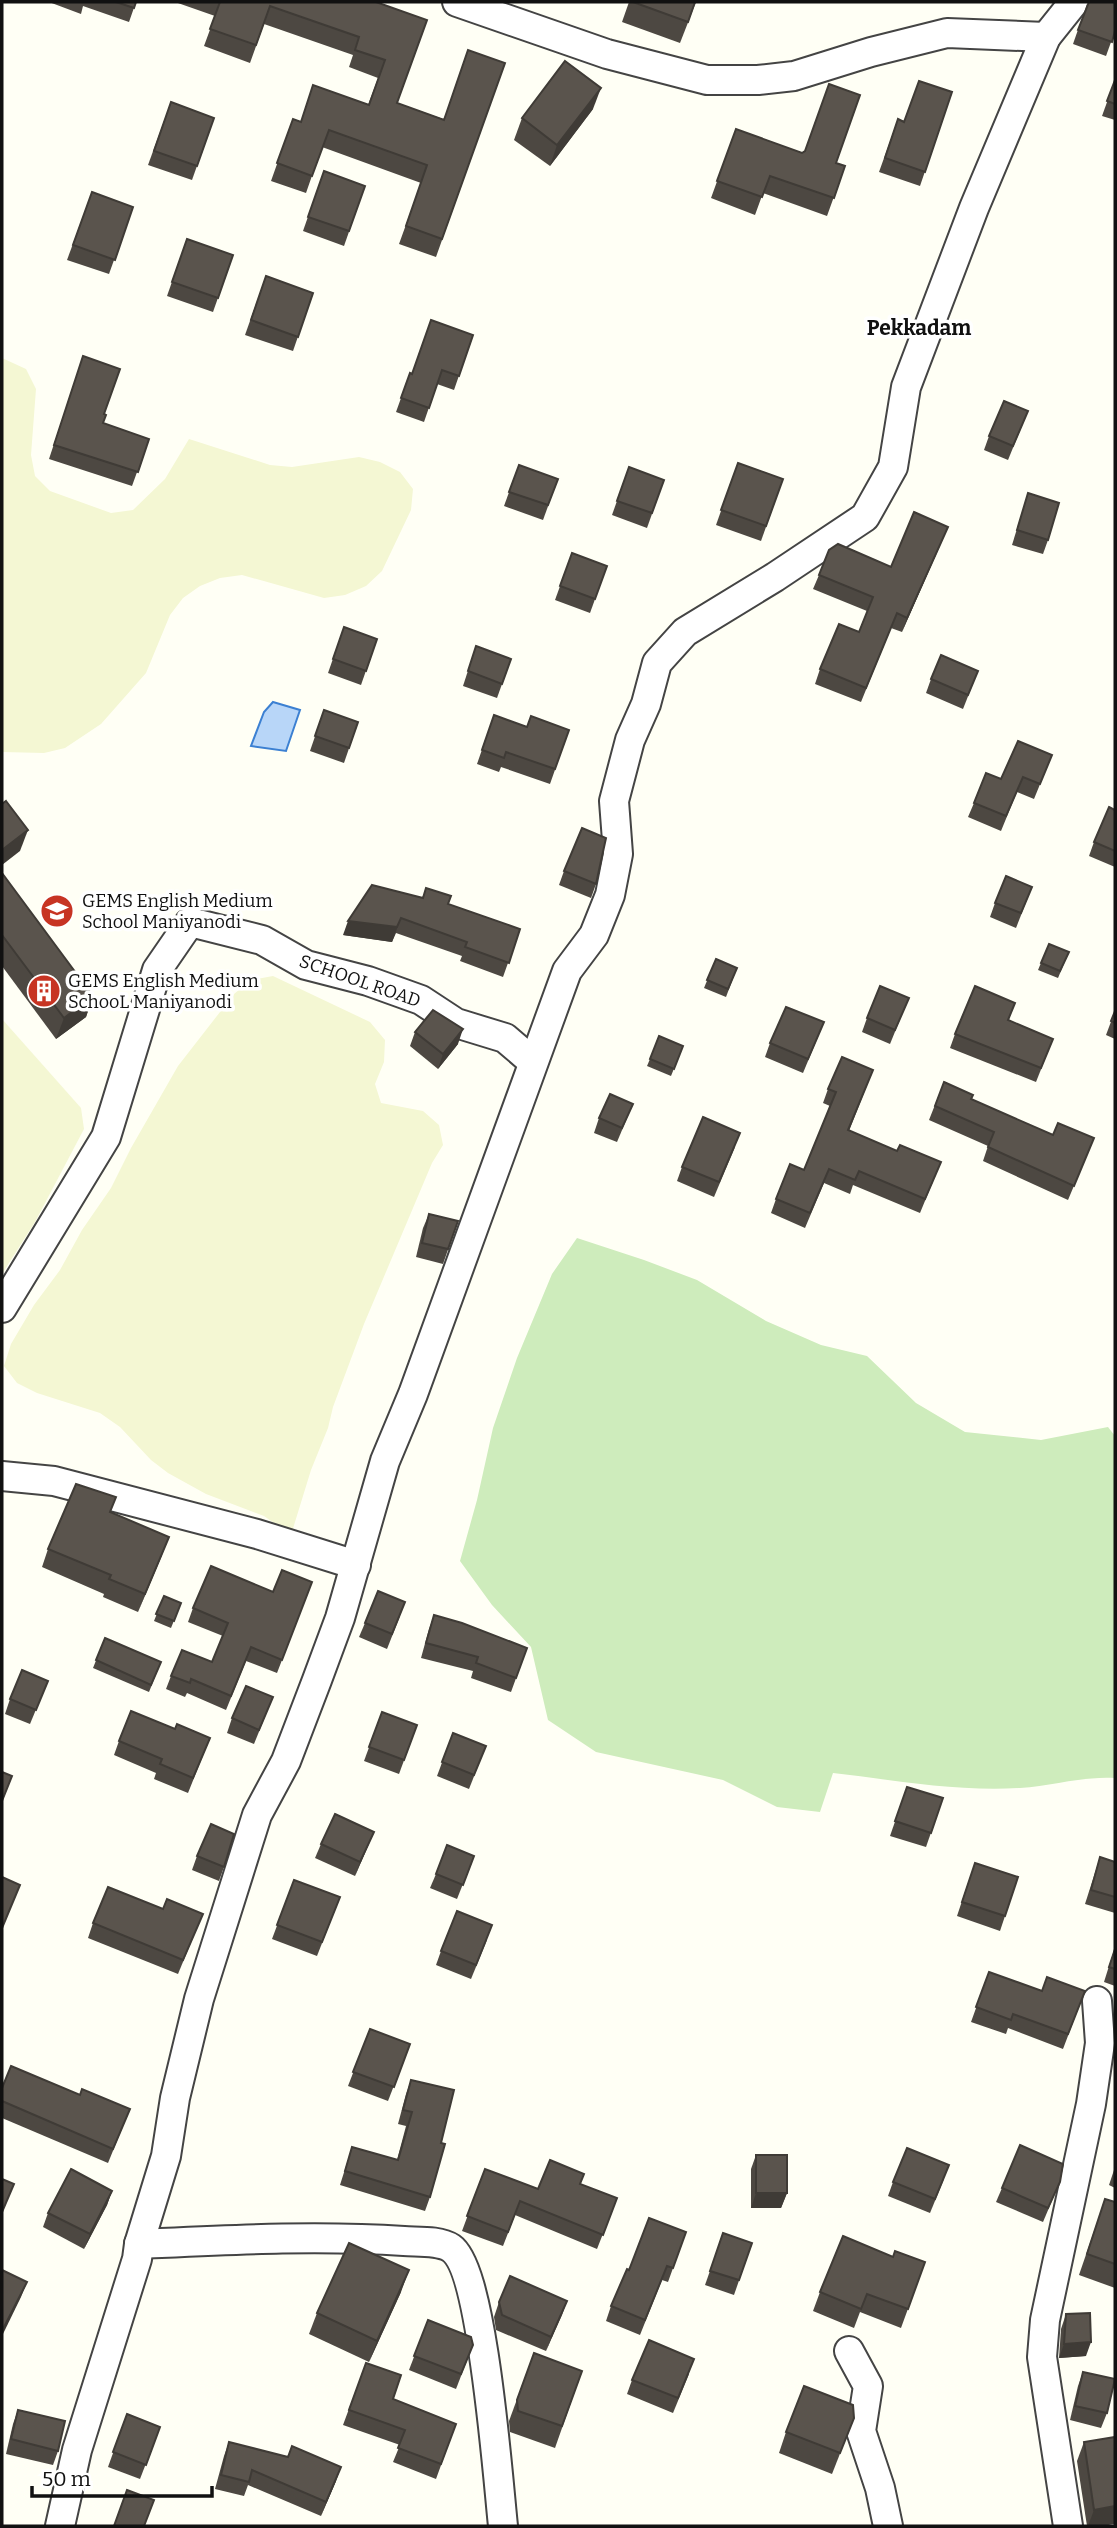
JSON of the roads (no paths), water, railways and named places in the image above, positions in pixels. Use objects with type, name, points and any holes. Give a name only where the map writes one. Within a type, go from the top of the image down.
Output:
[{"type":"street","points":[[457,2],[607,54],[707,80],[758,80],[794,76],[871,52],[947,33],[1045,37]]},
{"type":"street","points":[[60,2526],[77,2450],[166,2156],[175,2098],[199,1999],[257,1815],[286,1761],[340,1618],[385,1461],[413,1394],[567,971],[594,935],[610,895],[618,854],[614,802],[630,740],[646,704],[657,663],[685,632],[775,577],[865,517],[893,467],[906,387],[974,208],[1045,37],[1074,2]]},
{"type":"street","name":"SCHOOL ROAD","points":[[2,1308],[106,1137],[157,970],[190,922],[262,940],[306,965],[368,981],[421,1000],[456,1023],[505,1038],[534,1062]]},
{"type":"street","points":[[2,1476],[54,1481],[257,1534],[356,1565]]},
{"type":"street","points":[[1068,2526],[1042,2357],[1045,2319],[1091,2104],[1100,2043],[1097,2001]]},
{"type":"street","points":[[139,2245],[295,2237],[434,2243],[451,2248],[463,2265],[473,2293],[490,2407],[503,2526]]},
{"type":"street","points":[[849,2351],[868,2386],[861,2431],[880,2488],[888,2526]]},
{"type":"water","points":[[273,702],[300,710],[286,751],[251,746],[264,712]]},
{"type":"place","name":"GEMS English Medium School Maniyanodi","points":[[57,911]]},
{"type":"place","name":"GEMS English Medium SchooL Maniyanodi","points":[[44,991]]},
{"type":"district","name":"Pekkadam","points":[[919,328]]}]
